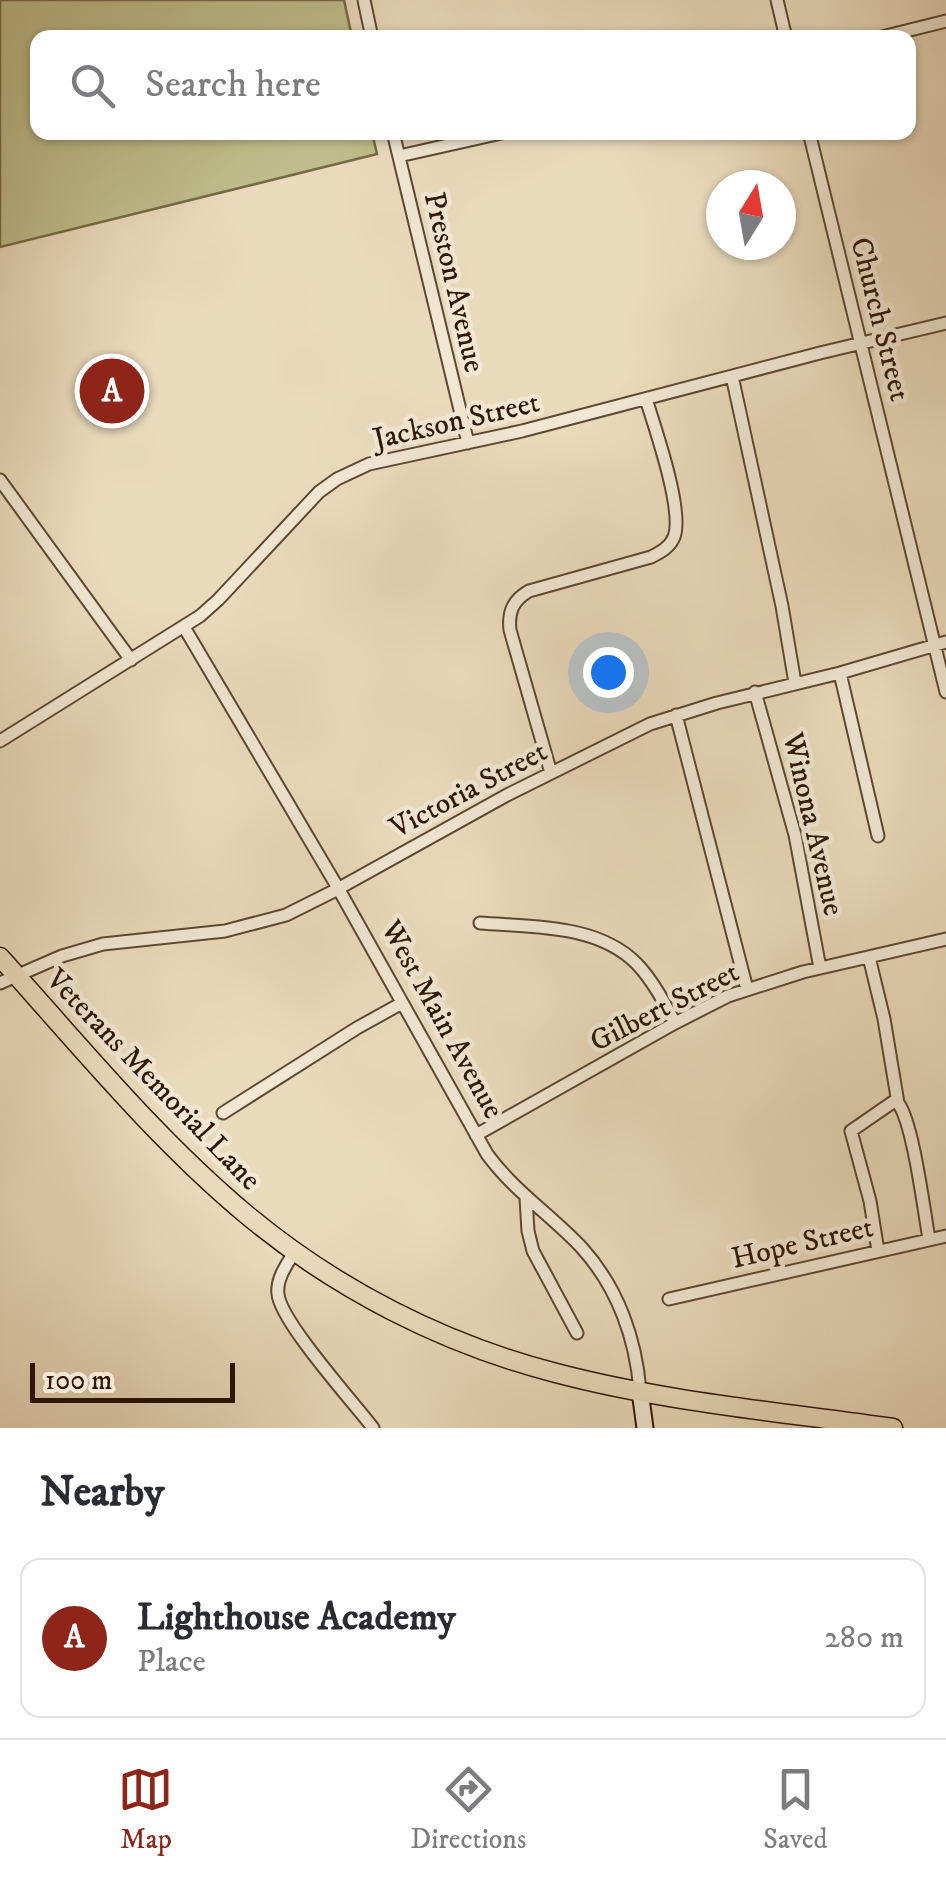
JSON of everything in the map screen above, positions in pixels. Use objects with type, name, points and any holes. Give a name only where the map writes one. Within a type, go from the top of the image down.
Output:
[{"type":"main road","name":"Veterans Memorial Lane","points":[[0,957],[9,980],[198,1172],[294,1251],[379,1304],[447,1337],[531,1366],[640,1391],[894,1428]]},
{"type":"street","points":[[364,0],[370,30]]},
{"type":"street","points":[[777,0],[784,30]]},
{"type":"street","points":[[910,30],[946,21]]},
{"type":"street","name":"Preston Avenue","points":[[396,140],[468,443]]},
{"type":"street","points":[[399,156],[470,140]]},
{"type":"street","name":"Church Street","points":[[812,140],[940,644],[946,692]]},
{"type":"street","name":"Jackson Street","points":[[0,741],[184,627],[218,600],[337,478],[380,461],[468,443],[946,324]]},
{"type":"street","points":[[732,376],[795,683]]},
{"type":"street","points":[[551,773],[510,630],[512,606],[529,591],[652,557],[672,542],[676,524],[674,505],[646,399]]},
{"type":"street","points":[[0,480],[131,660]]},
{"type":"street","name":"West Main Avenue","points":[[184,627],[338,888],[476,1135],[509,1182],[581,1248],[611,1289],[637,1362],[646,1428]]},
{"type":"street","name":"Victoria Street","points":[[9,980],[62,956],[103,944],[248,927],[301,909],[551,773],[676,715],[940,644]]},
{"type":"street","points":[[840,673],[878,836]]},
{"type":"street","name":"Winona Avenue","points":[[755,692],[795,835],[820,968]]},
{"type":"street","points":[[676,715],[747,989]]},
{"type":"street","points":[[480,923],[558,930],[604,941],[638,965],[655,986],[675,1023]]},
{"type":"street","name":"Gilbert Street","points":[[476,1135],[721,999],[820,968],[946,938]]},
{"type":"street","points":[[869,957],[929,1240]]},
{"type":"street","points":[[223,1113],[402,1003]]},
{"type":"street","points":[[878,1251],[870,1201],[850,1131],[893,1102],[898,1103]]},
{"type":"street","points":[[526,1198],[533,1251],[576,1333]]},
{"type":"street","name":"Hope Street","points":[[669,1299],[946,1236]]},
{"type":"street","points":[[294,1251],[280,1280],[280,1304],[302,1338],[374,1428]]},
{"type":"shaded area","points":[[0,0],[344,0],[350,30],[30,30],[30,140],[374,140],[377,154],[0,247]]},
{"type":"place","name":"Lighthouse Academy","points":[[112,391]]}]
